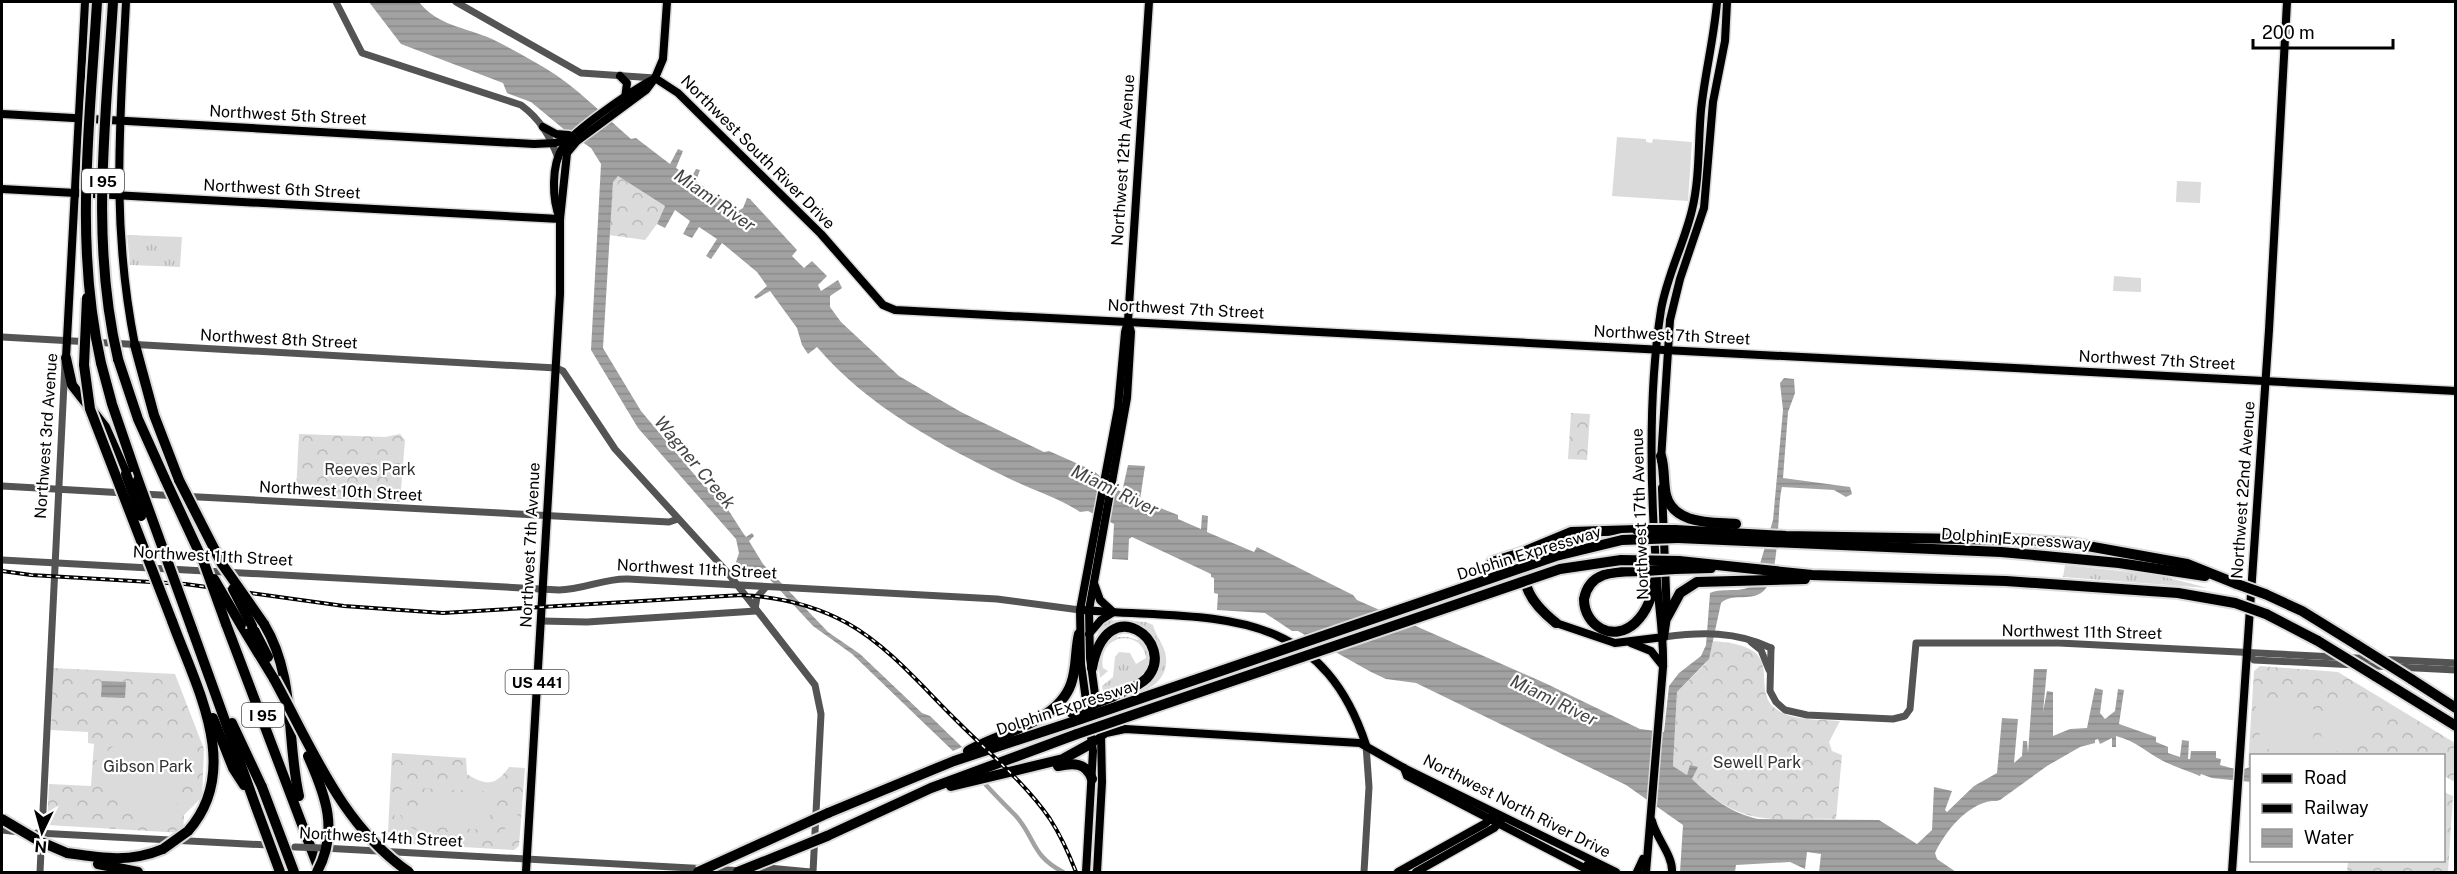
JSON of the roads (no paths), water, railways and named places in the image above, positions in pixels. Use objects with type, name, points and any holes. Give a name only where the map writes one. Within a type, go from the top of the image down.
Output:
[{"type":"highway","name":"I 95","points":[[97,2],[86,218],[88,289],[101,363],[112,404],[138,480],[280,873]]},
{"type":"highway","name":"I 95","points":[[113,2],[101,245],[106,300],[118,358],[138,420],[204,563],[297,808],[318,873]]},
{"type":"highway","points":[[88,289],[85,309],[84,365],[90,409],[233,768],[240,782],[249,790]]},
{"type":"highway","points":[[135,345],[154,415],[179,480],[253,625],[293,711],[346,811],[374,843],[409,873]]},
{"type":"highway","points":[[66,358],[72,385],[105,426],[126,474],[210,728],[215,762],[209,798],[188,831],[163,849],[126,859],[85,857]]},
{"type":"highway","points":[[1661,456],[1666,495],[1682,516],[1762,534]]},
{"type":"highway","points":[[1492,562],[1521,553],[1546,541],[1581,531],[1637,530],[1676,534],[1970,539],[2072,543],[2138,553],[2187,564],[2237,584]]},
{"type":"highway","name":"Dolphin Expressway","points":[[698,873],[828,813],[954,761],[1072,718],[1556,556],[1622,540],[1676,534]]},
{"type":"highway","name":"Dolphin Expressway","points":[[1784,536],[2001,552],[2153,567],[2237,584],[2302,611],[2456,708]]},
{"type":"highway","points":[[1546,541],[1532,556],[1528,565],[1527,584],[1534,603],[1556,623]]},
{"type":"highway","name":"Dolphin Expressway","points":[[738,873],[797,850],[950,780],[1077,734],[1560,569],[1621,560],[1677,565]]},
{"type":"highway","points":[[204,563],[280,656],[285,676],[291,757],[299,798],[297,808]]},
{"type":"highway","points":[[1656,577],[1647,607],[1629,628],[1611,632],[1599,629],[1590,621],[1584,599],[1593,580],[1608,573],[1645,571],[1677,565],[1756,568],[1772,576]]},
{"type":"highway","points":[[1667,617],[1678,596],[1692,584],[1710,580],[1752,581],[1772,576],[1841,576],[2178,592],[2235,603],[2266,614],[2318,641],[2456,726]]},
{"type":"highway","points":[[1072,718],[1137,686],[1150,673],[1154,658],[1147,638],[1131,628],[1112,630],[1097,644],[1092,668]]},
{"type":"highway","points":[[954,761],[970,750],[1048,713],[1060,703],[1073,679],[1084,634]]},
{"type":"highway","points":[[221,709],[232,723],[262,787],[294,873]]},
{"type":"highway","points":[[293,711],[327,803],[328,839],[318,873]]},
{"type":"highway","points":[[1028,770],[1063,759],[1097,740]]},
{"type":"highway","points":[[895,807],[956,785],[1075,763],[1088,770],[1092,779]]},
{"type":"highway","points":[[2,819],[39,841],[67,853],[138,873]]},
{"type":"highway","points":[[759,872],[797,850]]},
{"type":"main road","name":"Northwest 3rd Avenue","points":[[66,358],[85,2]]},
{"type":"main road","points":[[126,2],[117,195],[122,262],[135,345]]},
{"type":"main road","name":"US 441","points":[[655,78],[663,59],[666,2]]},
{"type":"main road","name":"Northwest 12th Avenue","points":[[1097,873],[1102,782],[1084,634],[1084,610],[1120,417],[1149,2]]},
{"type":"main road","name":"Northwest 17th Avenue","points":[[1664,637],[1660,627],[1656,577],[1651,444],[1657,349],[1665,293],[1687,229],[1696,189],[1701,108],[1714,37],[1717,2]]},
{"type":"main road","name":"Northwest 17th Avenue","points":[[1646,873],[1667,617],[1661,456],[1668,350],[1675,296],[1697,232],[1705,200],[1713,102],[1725,41],[1727,2]]},
{"type":"main road","name":"Northwest 22nd Avenue","points":[[2232,873],[2265,381],[2287,2]]},
{"type":"main road","points":[[620,76],[627,83],[625,98]]},
{"type":"main road","name":"Northwest 7th Avenue","points":[[574,136],[619,107],[625,98],[655,78]]},
{"type":"main road","name":"Northwest 7th Avenue","points":[[560,219],[556,209],[558,158],[565,142],[645,90],[655,78]]},
{"type":"main road","name":"Northwest South River Drive","points":[[655,78],[673,88],[773,186],[886,307]]},
{"type":"main road","name":"Northwest 5th Street","points":[[2,114],[534,144],[565,142],[574,136]]},
{"type":"main road","points":[[563,205],[558,158],[547,148],[534,144],[540,136],[541,127],[565,142]]},
{"type":"main road","name":"Northwest 7th Avenue","points":[[526,873],[556,368],[561,266],[560,219],[563,205],[565,142]]},
{"type":"main road","name":"Northwest 6th Street","points":[[2,189],[560,219]]},
{"type":"main road","name":"Northwest 7th Street","points":[[886,307],[905,311],[2456,391]]},
{"type":"main road","name":"Northwest 12th Avenue","points":[[1084,610],[1094,581],[1093,555]]},
{"type":"main road","points":[[1084,634],[1113,612],[1100,600],[1094,581]]},
{"type":"main road","name":"Northwest 11th Street","points":[[1084,610],[1215,618],[1248,624],[1280,637],[1311,658],[1338,684],[1358,722]]},
{"type":"main road","points":[[1556,623],[1607,642],[1631,643],[1664,637]]},
{"type":"main road","name":"Northwest 12th Avenue","points":[[1084,634],[1092,668],[1097,740],[1086,873]]},
{"type":"main road","points":[[1631,643],[1651,651],[1664,668]]},
{"type":"main road","points":[[1347,741],[1355,736],[1358,722]]},
{"type":"main road","points":[[1358,722],[1366,745]]},
{"type":"main road","name":"Northwest North River Drive","points":[[1097,740],[1120,729],[1347,741],[1366,745],[1498,818],[1616,873]]},
{"type":"main road","points":[[1651,812],[1656,834],[1671,863],[1672,873]]},
{"type":"main road","points":[[1398,873],[1498,818]]},
{"type":"main road","points":[[1416,873],[1498,818]]},
{"type":"main road","name":"Northwest North River Drive","points":[[1498,818],[1530,839],[1592,873]]},
{"type":"main road","points":[[1530,839],[1603,873]]},
{"type":"main road","points":[[1637,873],[1647,853]]},
{"type":"main road","points":[[1647,853],[1653,873]]},
{"type":"street","points":[[336,2],[355,44],[365,55],[505,99],[525,108],[552,143],[558,158]]},
{"type":"street","name":"Northwest South River Drive","points":[[456,2],[586,74],[655,78]]},
{"type":"street","name":"Northwest 8th Street","points":[[2,337],[556,368]]},
{"type":"street","name":"Northwest 3rd Avenue","points":[[40,873],[53,562],[66,358]]},
{"type":"street","points":[[556,368],[568,377],[615,450],[737,586],[810,676],[820,697],[821,721],[812,873]]},
{"type":"street","name":"Northwest 10th Street","points":[[2,486],[669,522],[678,519]]},
{"type":"street","name":"Northwest 11th Street","points":[[2,560],[570,590],[617,579],[997,599],[1084,610]]},
{"type":"street","points":[[756,610],[757,597],[770,587]]},
{"type":"street","points":[[739,612],[744,597]]},
{"type":"street","points":[[541,621],[587,622],[756,610]]},
{"type":"street","points":[[1664,637],[1703,633],[1737,635],[1771,648]]},
{"type":"street","points":[[1749,640],[1762,653],[1770,674]]},
{"type":"street","name":"Northwest 11th Street","points":[[1770,674],[1773,699],[1782,708],[1795,714],[1897,719],[1907,715],[1911,701],[1917,643],[2059,643],[2247,653],[2257,651],[2456,663]]},
{"type":"street","points":[[1762,653],[1771,648]]},
{"type":"street","points":[[1770,674],[1771,648]]},
{"type":"street","name":"Northwest 11th Street","points":[[2247,653],[2254,660],[2456,670]]},
{"type":"street","points":[[1364,873],[1370,783],[1366,745]]},
{"type":"street","name":"Northwest 14th Street","points":[[2,830],[759,872],[768,868],[812,873]]},
{"type":"water","name":"Miami River","points":[[369,2],[419,2],[426,10],[443,21],[492,39],[557,76],[579,92],[631,139],[636,138],[670,164],[678,149],[683,151],[676,168],[691,178],[696,169],[700,170],[696,181],[738,211],[743,208],[747,198],[750,199],[797,250],[792,256],[804,268],[812,261],[827,276],[818,285],[821,291],[838,280],[842,288],[830,296],[830,307],[841,322],[899,376],[961,412],[1044,452],[1049,451],[1094,471],[1113,488],[1122,492],[1128,465],[1145,466],[1140,500],[1178,515],[1178,519],[1201,529],[1202,515],[1208,516],[1207,532],[1254,552],[1257,547],[1353,595],[1357,600],[1547,684],[1640,729],[1664,732],[1669,686],[1679,673],[1701,656],[1706,645],[1710,593],[1745,589],[1754,584],[1773,520],[1783,410],[1780,383],[1784,378],[1794,379],[1795,393],[1788,412],[1783,478],[1850,487],[1852,494],[1846,497],[1834,490],[1782,487],[1775,560],[1768,586],[1761,593],[1751,597],[1730,598],[1721,603],[1709,659],[1677,692],[1673,766],[1687,775],[1690,765],[1698,767],[1692,779],[1715,798],[1739,813],[1758,819],[1879,820],[1917,844],[1932,830],[1934,787],[1952,791],[1945,810],[1947,812],[1974,786],[1997,773],[2002,718],[2018,719],[2014,763],[2022,756],[2023,741],[2027,741],[2028,753],[2034,669],[2047,669],[2043,712],[2047,691],[2053,692],[2053,736],[2070,729],[2087,728],[2095,688],[2103,690],[2100,713],[2105,719],[2115,711],[2118,689],[2124,690],[2119,724],[2156,737],[2156,742],[2168,747],[2168,753],[2180,757],[2182,740],[2189,741],[2188,759],[2190,759],[2191,751],[2216,751],[2216,758],[2221,759],[2220,765],[2239,769],[2250,766],[2250,782],[2212,778],[2201,774],[2200,776],[2163,761],[2135,744],[2116,736],[2116,747],[2112,747],[2112,738],[2100,744],[2098,739],[2095,740],[2095,743],[2080,747],[2047,766],[2000,800],[1983,803],[1966,813],[1951,828],[1935,853],[1937,859],[1956,872],[1819,872],[1821,854],[1807,852],[1805,869],[1790,862],[1736,865],[1735,872],[1680,872],[1683,825],[1626,785],[1416,683],[1386,679],[1371,672],[1298,631],[1292,631],[1265,613],[1217,610],[1218,594],[1214,593],[1214,578],[1211,574],[1132,537],[1129,539],[1128,560],[1112,559],[1114,524],[1088,511],[1080,512],[1018,483],[906,423],[859,388],[817,347],[808,354],[802,345],[797,328],[770,291],[756,299],[754,297],[767,286],[757,272],[722,243],[711,259],[706,256],[717,239],[699,227],[692,238],[683,234],[690,221],[675,210],[665,228],[657,224],[665,206],[618,176],[613,182],[603,348],[641,411],[704,486],[716,494],[746,537],[752,533],[754,536],[749,541],[763,564],[828,632],[860,654],[922,713],[930,716],[962,747],[953,751],[852,654],[813,626],[762,571],[744,572],[736,562],[739,553],[736,539],[638,428],[591,350],[601,164],[591,148],[531,102],[507,93],[503,83],[401,44]]},
{"type":"water","points":[[102,681],[126,682],[125,698],[101,697]]},
{"type":"waterway","name":"Wagner Creek","points":[[986,785],[1016,816],[1039,853],[1063,872]]},
{"type":"railway","points":[[2,571],[31,575],[185,584],[344,606],[443,613],[742,595],[796,603],[822,611],[847,623],[878,644],[906,669],[1030,793],[1054,825],[1076,872]]},
{"type":"park label","name":"Reeves Park","points":[[370,469]]},
{"type":"park label","name":"Sewell Park","points":[[1757,762]]},
{"type":"park label","name":"Gibson Park","points":[[148,766]]}]
